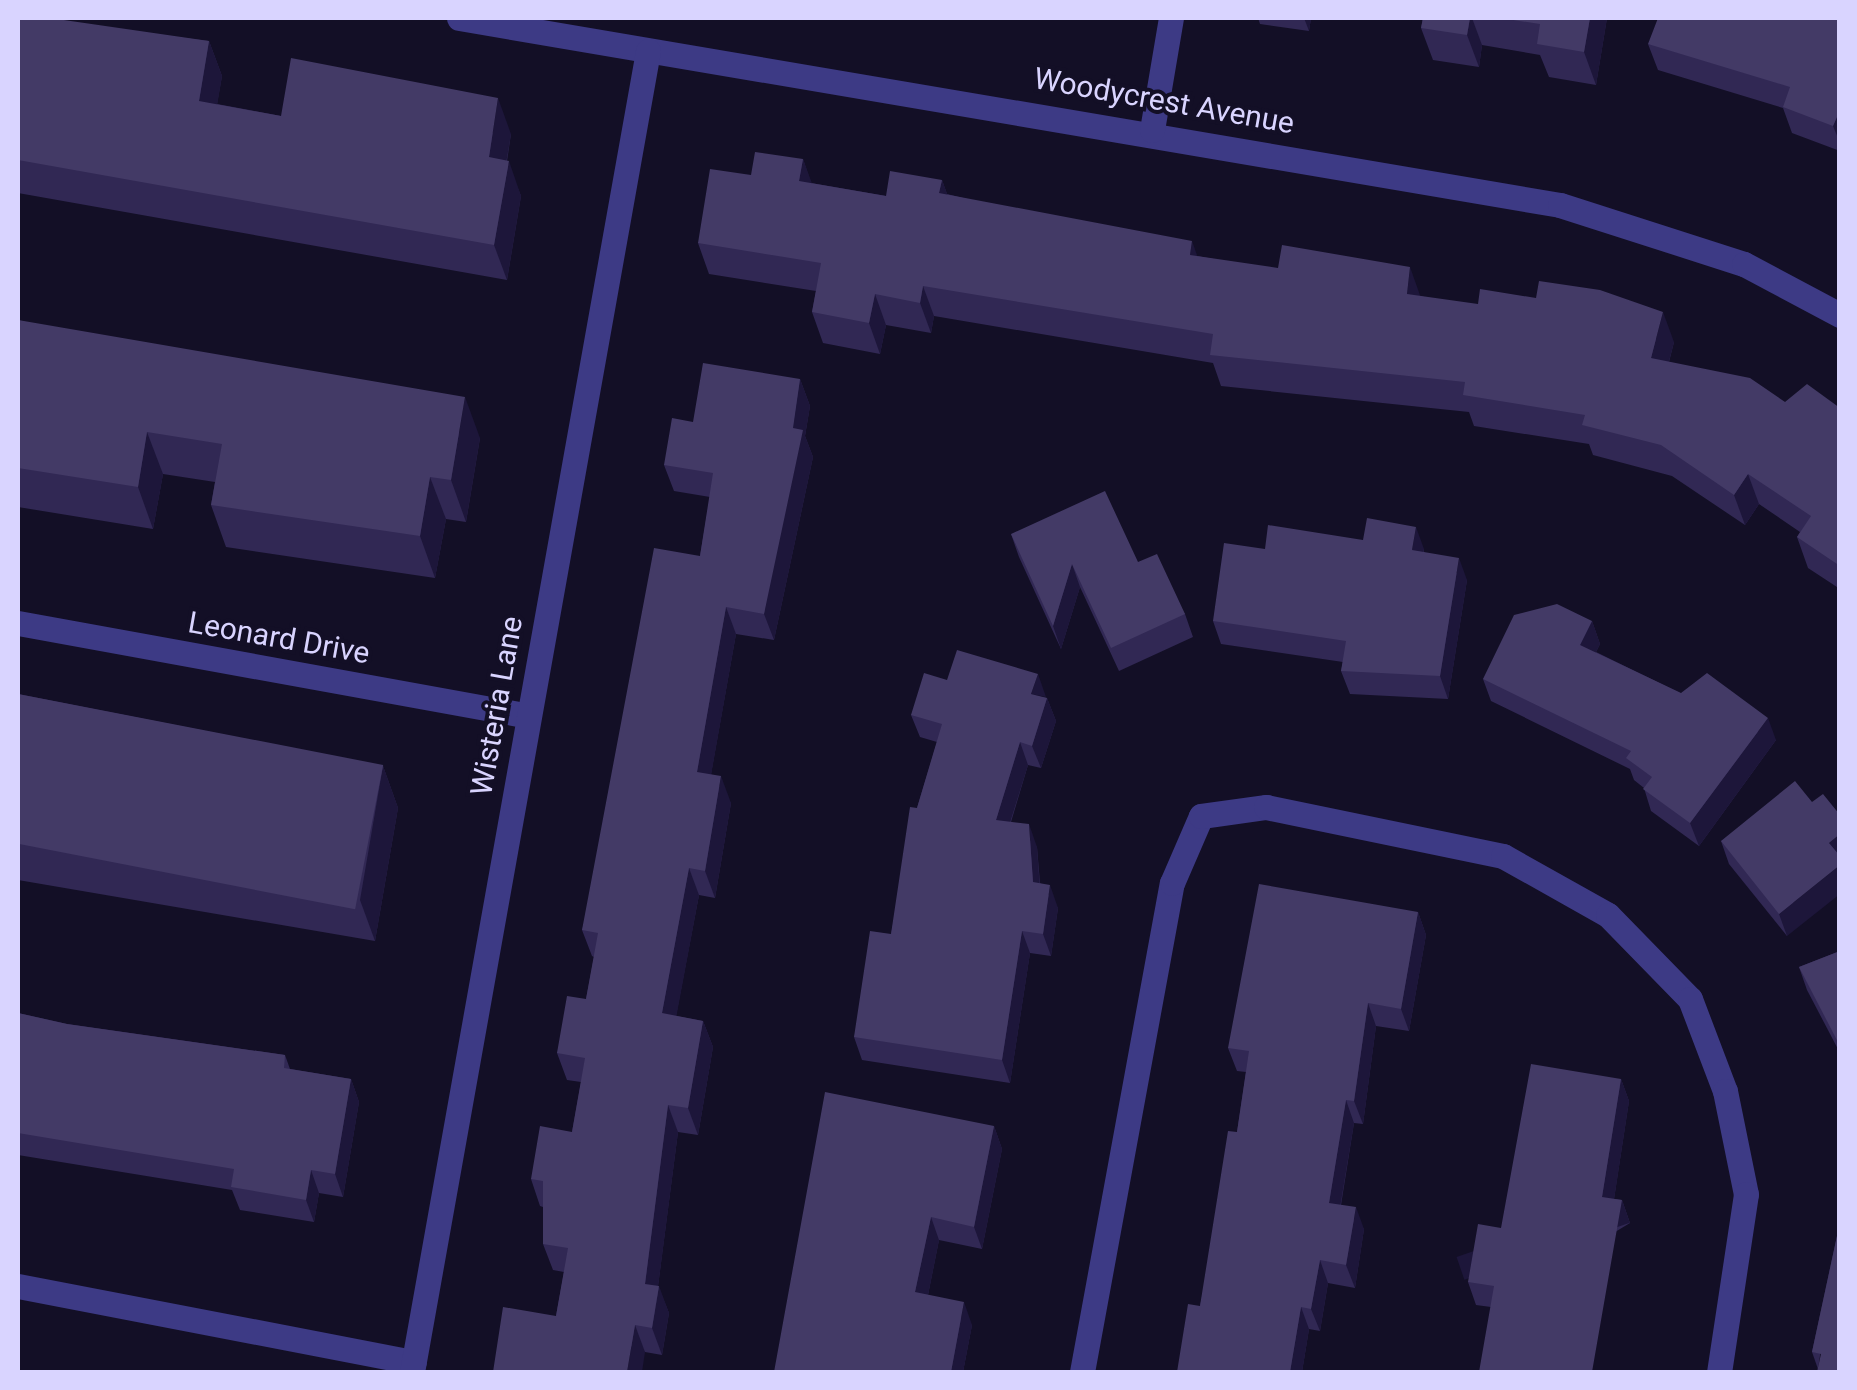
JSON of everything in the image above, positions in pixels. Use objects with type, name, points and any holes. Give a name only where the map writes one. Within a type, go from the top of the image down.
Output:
[{"type":"street","name":"Woodycrest Avenue","points":[[459,18],[1152,130],[1560,205],[1744,264],[1840,315]]},
{"type":"street","points":[[1152,130],[1171,18]]},
{"type":"street","name":"Wisteria Lane","points":[[413,1367],[648,51]]},
{"type":"street","name":"Leonard Drive","points":[[18,623],[529,716]]},
{"type":"street","points":[[1082,1372],[1172,883],[1201,816],[1266,807],[1503,856],[1608,915],[1690,999],[1725,1091],[1746,1194],[1719,1372]]},
{"type":"street","points":[[18,1286],[413,1367]]},
{"type":"building","points":[[18,18],[50,18],[209,41],[199,101],[281,116],[291,58],[498,98],[489,157],[509,161],[494,245],[18,160]]},
{"type":"building","points":[[1423,18],[1470,18],[1467,35],[1421,28]]},
{"type":"building","points":[[1500,18],[1590,18],[1584,52],[1537,44],[1540,24]]},
{"type":"building","points":[[1658,18],[1840,18],[1840,110],[1833,126],[1783,107],[1790,87],[1648,44]]},
{"type":"building","points":[[755,152],[803,159],[799,181],[886,196],[890,171],[942,180],[939,193],[1192,241],[1190,255],[1278,268],[1282,245],[1410,267],[1407,294],[1478,304],[1480,289],[1536,298],[1539,281],[1600,290],[1663,312],[1651,358],[1750,378],[1785,402],[1807,384],[1840,408],[1840,566],[1797,537],[1811,516],[1748,474],[1734,495],[1661,445],[1582,425],[1585,415],[1463,395],[1465,382],[1210,355],[1213,334],[923,286],[920,303],[875,294],[869,323],[812,312],[821,263],[698,243],[710,169],[751,175]]},
{"type":"building","points":[[18,320],[465,397],[451,480],[430,477],[420,536],[211,505],[222,444],[147,432],[138,487],[18,468]]},
{"type":"building","points":[[703,363],[800,379],[793,428],[803,430],[764,614],[726,607],[697,772],[721,776],[705,871],[689,868],[662,1013],[703,1021],[688,1108],[668,1105],[645,1284],[659,1286],[652,1328],[635,1325],[627,1372],[493,1372],[503,1307],[556,1316],[568,1248],[543,1244],[543,1181],[531,1179],[540,1126],[572,1132],[585,1058],[557,1053],[567,996],[586,999],[598,933],[582,930],[654,548],[700,556],[713,473],[664,465],[672,418],[693,422]]},
{"type":"building","points":[[1105,491],[1138,562],[1157,554],[1185,614],[1111,648],[1072,564],[1053,626],[1011,534]]},
{"type":"building","points":[[1367,518],[1416,527],[1412,550],[1459,558],[1440,676],[1341,671],[1346,641],[1213,621],[1224,543],[1265,549],[1268,525],[1363,540]]},
{"type":"building","points":[[1557,604],[1592,621],[1580,645],[1681,693],[1707,673],[1768,718],[1690,823],[1643,789],[1652,777],[1626,758],[1631,751],[1483,679],[1514,615]]},
{"type":"building","points":[[957,650],[1038,674],[1031,694],[1047,698],[1032,746],[1020,742],[996,820],[1029,824],[1033,882],[1050,885],[1043,934],[1022,931],[1002,1060],[854,1037],[870,931],[891,934],[910,807],[917,808],[942,724],[911,715],[924,673],[947,680]]},
{"type":"building","points":[[18,694],[383,765],[355,909],[18,844]]},
{"type":"building","points":[[1795,781],[1812,802],[1823,794],[1840,815],[1840,834],[1829,843],[1840,856],[1840,865],[1779,914],[1721,841]]},
{"type":"building","points":[[1259,884],[1418,912],[1401,1009],[1368,1003],[1354,1101],[1346,1100],[1329,1203],[1356,1207],[1346,1265],[1320,1260],[1311,1309],[1301,1307],[1290,1372],[1177,1372],[1188,1304],[1200,1306],[1228,1131],[1237,1132],[1249,1051],[1228,1048]]},
{"type":"building","points":[[1840,951],[1840,1046],[1799,967]]},
{"type":"building","points":[[18,1013],[67,1024],[285,1055],[284,1068],[351,1079],[335,1174],[311,1170],[306,1200],[231,1187],[234,1169],[18,1133]]},
{"type":"building","points":[[1531,1064],[1621,1079],[1602,1197],[1622,1200],[1592,1372],[1479,1372],[1494,1286],[1468,1282],[1478,1224],[1501,1228]]},
{"type":"building","points":[[825,1092],[994,1126],[974,1227],[931,1217],[915,1292],[964,1302],[951,1372],[774,1372]]},
{"type":"building","points":[[1840,1222],[1840,1372],[1817,1372],[1821,1354],[1812,1352]]}]
